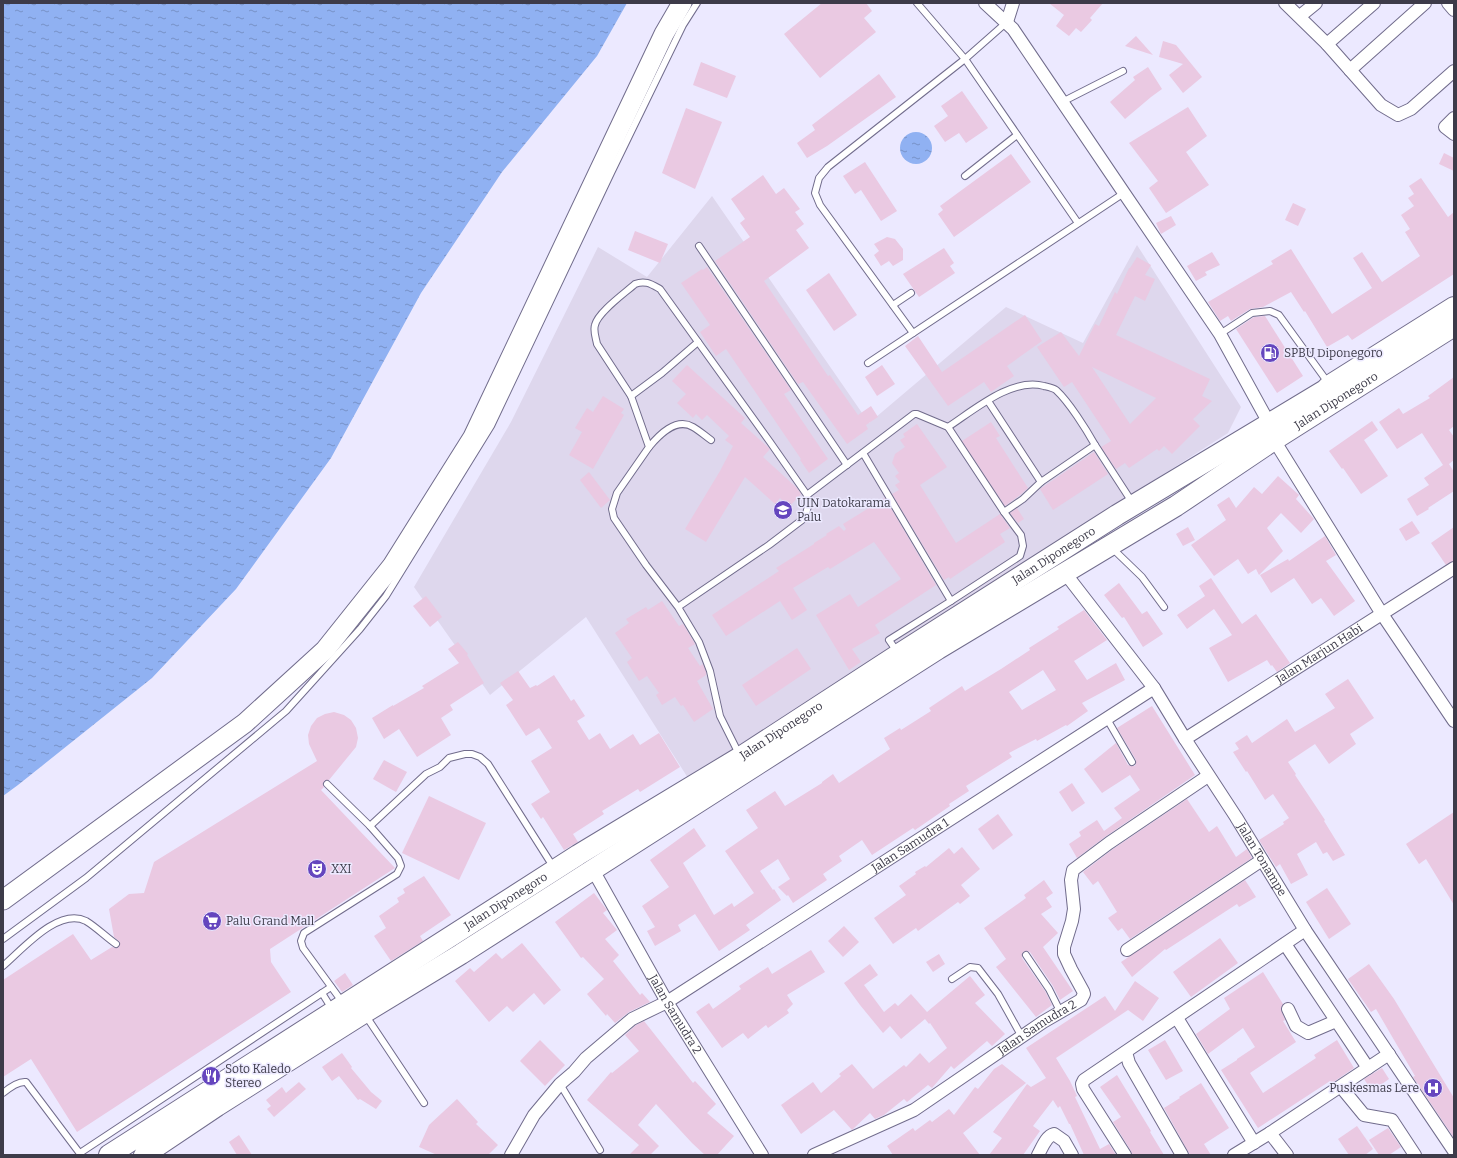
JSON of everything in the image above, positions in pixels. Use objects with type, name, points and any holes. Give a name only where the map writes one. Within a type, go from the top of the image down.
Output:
[{"type":"highway","name":"Jalan Diponegoro","points":[[109,1155],[339,1008],[439,942],[555,869],[742,756],[1126,510],[1271,431],[1333,392],[1454,306]]},
{"type":"highway","name":"Jalan Diponegoro","points":[[1333,392],[1454,326]]},
{"type":"highway","name":"Jalan Diponegoro","points":[[148,1154],[217,1106],[364,1013],[455,958],[938,649],[1176,506],[1271,431]]},
{"type":"highway","points":[[1126,510],[1131,532]]},
{"type":"main road","points":[[3,900],[245,723],[325,650],[392,566],[473,437],[664,34],[682,3]]},
{"type":"street","points":[[985,3],[1013,29],[1220,334],[1271,431],[1382,614],[1454,721]]},
{"type":"street","points":[[1007,22],[1013,3]]},
{"type":"street","points":[[1285,3],[1327,44],[1381,105],[1398,115],[1411,109],[1454,71]]},
{"type":"street","points":[[1300,16],[1316,3]]},
{"type":"street","points":[[1327,44],[1374,3]]},
{"type":"street","points":[[1350,70],[1425,3]]},
{"type":"street","points":[[1448,3],[1454,10]]},
{"type":"street","points":[[1454,118],[1445,127],[1454,134]]},
{"type":"street","name":"Jalan Marjun Habi","points":[[1185,739],[1454,568]]},
{"type":"street","name":"Jalan Tonampe","points":[[1065,573],[1154,688],[1305,930],[1454,1151]]},
{"type":"street","name":"Jalan Samudra 1","points":[[511,1155],[534,1116],[560,1084],[574,1072],[586,1058],[632,1019],[667,1002],[1154,688]]},
{"type":"street","name":"Jalan Samudra 2","points":[[814,1155],[914,1110],[1060,1011],[1081,1000],[1084,994],[1064,954],[1064,947],[1074,909],[1071,880],[1073,870],[1109,843],[1208,776]]},
{"type":"street","points":[[1127,950],[1262,860]]},
{"type":"street","name":"Jalan Samudra 2","points":[[593,870],[667,1002],[762,1155]]},
{"type":"street","points":[[1125,1155],[1083,1089],[1082,1084],[1084,1080],[1305,930]]},
{"type":"street","points":[[1285,944],[1368,1068]]},
{"type":"street","points":[[1288,1009],[1296,1026],[1308,1033],[1336,1021]]},
{"type":"street","points":[[1177,1018],[1254,1143]]},
{"type":"street","points":[[1126,1052],[1129,1063],[1182,1155]]},
{"type":"street","points":[[1234,1155],[1270,1133],[1389,1054]]},
{"type":"street","points":[[1340,1087],[1364,1115],[1392,1120],[1415,1155]]},
{"type":"street","points":[[1270,1133],[1287,1155]]},
{"type":"street","points":[[1038,1155],[1050,1135],[1054,1134],[1064,1141],[1072,1155]]},
{"type":"lane","points":[[3,939],[86,878],[286,711],[360,629],[386,596],[491,426],[611,173],[684,25],[697,3]]},
{"type":"lane","points":[[917,3],[965,59],[1078,223]]},
{"type":"lane","points":[[913,333],[820,205],[815,193],[819,178],[828,167],[965,59],[1007,22]]},
{"type":"lane","points":[[1062,102],[1123,71]]},
{"type":"lane","points":[[965,176],[1017,135]]},
{"type":"lane","points":[[868,363],[1124,193]]},
{"type":"lane","points":[[699,246],[847,464]]},
{"type":"lane","points":[[649,447],[631,396],[597,344],[595,335],[595,325],[599,316],[635,284],[643,281],[660,289],[807,495],[808,506],[806,514],[802,520],[769,545],[678,607]]},
{"type":"lane","points":[[893,305],[911,293]]},
{"type":"lane","points":[[1220,334],[1252,313],[1270,311],[1279,315],[1333,392]]},
{"type":"lane","points":[[631,396],[698,342]]},
{"type":"lane","points":[[948,427],[999,394],[1016,386],[1031,384],[1055,389],[1067,403],[1095,445],[1126,510]]},
{"type":"lane","points":[[988,401],[1041,482]]},
{"type":"lane","points":[[807,495],[914,414],[920,414],[948,427],[1004,512],[1021,535],[1023,546],[1020,556],[889,640],[899,654]]},
{"type":"lane","points":[[711,440],[692,427],[686,425],[668,429],[660,434],[649,447],[617,493],[612,514],[678,607],[699,642],[710,671],[720,716],[738,753],[742,756]]},
{"type":"lane","points":[[1004,512],[1022,499],[1041,482],[1095,445]]},
{"type":"lane","points":[[863,453],[951,601]]},
{"type":"lane","points":[[1110,546],[1142,578],[1164,607]]},
{"type":"lane","points":[[1107,719],[1132,762]]},
{"type":"lane","points":[[370,826],[426,774],[440,766],[449,758],[464,754],[472,754],[488,764],[555,869]]},
{"type":"lane","points":[[327,784],[370,826],[398,858],[401,866],[397,874],[304,933],[301,941],[303,948],[332,987],[339,1008]]},
{"type":"lane","points":[[3,966],[40,934],[66,919],[86,921],[116,944]]},
{"type":"lane","points":[[1026,955],[1049,989],[1060,1011]]},
{"type":"lane","points":[[952,979],[970,967],[978,968],[998,994],[1022,1037]]},
{"type":"lane","points":[[3,1093],[22,1082],[26,1082],[81,1154],[332,987]]},
{"type":"lane","points":[[322,993],[339,1008]]},
{"type":"lane","points":[[364,1013],[424,1103]]},
{"type":"lane","points":[[560,1084],[600,1150]]},
{"type":"shaded area","name":"UIN Datokarama Palu","points":[[712,196],[869,423],[1006,307],[1083,343],[1137,245],[1241,407],[1228,433],[688,778],[586,617],[490,695],[414,587],[511,422],[598,247],[647,277]]},
{"type":"water","points":[[3,3],[627,3],[597,56],[502,172],[421,293],[331,458],[236,589],[152,678],[3,796]]},
{"type":"water","points":[[913,132],[919,132],[929,139],[932,148],[931,154],[925,161],[919,164],[913,164],[903,157],[900,151],[900,145],[907,135]]},
{"type":"building","points":[[822,3],[866,3],[872,11],[864,18],[876,32],[820,78],[784,34]]},
{"type":"building","points":[[1049,3],[1103,3],[1090,18],[1092,20],[1081,32],[1076,28],[1069,36],[1056,26],[1064,15]]},
{"type":"building","points":[[1136,36],[1153,55],[1125,46]]},
{"type":"building","points":[[1163,41],[1176,45],[1202,77],[1183,93],[1169,75],[1183,64],[1159,57]]},
{"type":"building","points":[[701,62],[736,76],[727,98],[693,85]]},
{"type":"building","points":[[1148,67],[1162,89],[1125,119],[1110,102],[1135,80],[1133,77]]},
{"type":"building","points":[[879,74],[896,97],[827,146],[807,158],[797,143],[815,130],[812,125]]},
{"type":"building","points":[[962,91],[988,128],[966,143],[959,133],[945,142],[934,126],[948,116],[941,106]]},
{"type":"building","points":[[1188,107],[1207,136],[1186,152],[1209,185],[1166,213],[1149,188],[1158,181],[1129,143]]},
{"type":"building","points":[[686,108],[722,122],[695,189],[662,173]]},
{"type":"building","points":[[1444,153],[1454,158],[1454,171],[1439,164]]},
{"type":"building","points":[[1011,154],[1031,182],[954,237],[938,214],[943,210],[940,206]]},
{"type":"building","points":[[865,162],[897,211],[881,221],[861,190],[855,194],[843,176]]},
{"type":"building","points":[[763,175],[776,194],[784,188],[800,209],[795,212],[804,224],[796,230],[809,248],[764,281],[828,376],[830,375],[858,415],[871,406],[878,417],[866,425],[868,429],[847,444],[803,382],[798,384],[715,261],[750,237],[740,223],[745,219],[731,199]]},
{"type":"building","points":[[1421,178],[1448,217],[1454,212],[1454,274],[1352,340],[1348,335],[1327,347],[1305,311],[1304,312],[1291,292],[1263,307],[1250,309],[1231,321],[1228,316],[1220,321],[1208,302],[1273,264],[1271,261],[1291,249],[1332,314],[1372,288],[1353,258],[1362,252],[1382,282],[1420,256],[1405,232],[1410,229],[1401,215],[1414,206],[1408,198],[1414,194],[1409,186]]},
{"type":"building","points":[[1293,203],[1306,209],[1298,226],[1285,220]]},
{"type":"building","points":[[1171,216],[1176,225],[1161,234],[1156,223]]},
{"type":"building","points":[[635,231],[668,244],[660,263],[628,250]]},
{"type":"building","points":[[887,237],[895,239],[903,249],[903,260],[893,266],[889,261],[881,266],[874,255],[879,251],[874,244]]},
{"type":"building","points":[[944,248],[954,263],[950,266],[955,273],[919,297],[903,274]]},
{"type":"building","points":[[1212,252],[1220,265],[1205,272],[1207,275],[1196,281],[1187,266]]},
{"type":"building","points":[[1137,257],[1151,265],[1145,275],[1155,279],[1145,301],[1135,296],[1116,335],[1210,379],[1202,396],[1212,401],[1193,419],[1200,426],[1172,454],[1164,446],[1159,451],[1157,449],[1129,468],[1125,463],[1116,469],[1101,447],[1111,441],[1072,382],[1064,387],[1037,347],[1061,332],[1079,356],[1095,324],[1099,326],[1115,292],[1117,294]],"holes":[[[1092,367],[1156,398],[1130,424]]]},
{"type":"building","points":[[707,267],[791,390],[784,394],[828,459],[809,473],[726,349],[716,356],[700,332],[710,325],[681,283]]},
{"type":"building","points":[[829,273],[857,315],[834,331],[806,290]]},
{"type":"building","points":[[1025,315],[1042,341],[1007,366],[1014,376],[991,392],[984,382],[948,406],[905,346],[918,336],[942,372]]},
{"type":"building","name":"SPBU Diponegoro","points":[[1265,316],[1303,376],[1277,393],[1236,329],[1254,317]]},
{"type":"building","points":[[687,365],[745,418],[741,423],[770,449],[763,457],[797,488],[801,494],[789,507],[780,498],[775,504],[745,477],[706,542],[685,529],[720,471],[733,446],[725,440],[729,436],[707,415],[702,420],[696,414],[693,418],[677,403],[686,394],[672,381]]},
{"type":"building","points":[[882,365],[895,384],[877,396],[865,377]]},
{"type":"building","points":[[1454,377],[1454,426],[1449,430],[1454,437],[1454,460],[1449,464],[1454,472],[1454,491],[1417,516],[1407,499],[1429,485],[1424,478],[1443,465],[1422,433],[1397,449],[1379,422],[1399,408],[1403,414],[1430,398],[1428,396]]},
{"type":"building","points":[[603,396],[624,409],[621,413],[624,415],[593,469],[569,455],[582,432],[575,428],[587,408],[593,412]]},
{"type":"building","points":[[1372,421],[1378,430],[1364,440],[1388,476],[1361,494],[1329,451]]},
{"type":"building","points":[[991,422],[1000,436],[996,438],[1028,488],[1005,506],[962,441]]},
{"type":"building","points":[[917,424],[947,467],[920,485],[956,543],[1000,514],[1010,528],[1000,534],[1005,542],[950,579],[949,577],[944,580],[892,494],[899,490],[895,485],[900,482],[895,476],[899,473],[892,463],[895,454],[905,447],[900,440],[905,437],[903,434]]},
{"type":"building","points":[[1094,452],[1108,474],[1053,510],[1040,489]]},
{"type":"building","points":[[589,472],[610,500],[601,508],[580,480]]},
{"type":"building","points":[[1278,476],[1299,495],[1296,499],[1314,519],[1301,533],[1281,513],[1267,528],[1283,551],[1259,575],[1256,569],[1248,574],[1238,559],[1214,576],[1191,545],[1226,520],[1217,505],[1229,497],[1236,508],[1254,487],[1262,494]]},
{"type":"building","points":[[885,498],[936,585],[875,625],[880,633],[852,649],[861,662],[849,670],[816,615],[850,594],[858,607],[901,579],[874,542],[830,569],[828,567],[793,588],[807,610],[792,620],[780,601],[726,636],[712,615],[779,571],[776,568],[814,544],[827,535],[826,534],[839,526],[844,531],[846,529],[843,524]]},
{"type":"building","points":[[1017,508],[1024,519],[1018,523],[1010,513]]},
{"type":"building","points":[[1412,521],[1420,533],[1406,541],[1399,529]]},
{"type":"building","points":[[1188,527],[1195,540],[1183,546],[1176,534]]},
{"type":"building","points":[[1454,527],[1454,561],[1446,565],[1431,543]]},
{"type":"building","points":[[1325,536],[1336,555],[1326,561],[1355,601],[1334,616],[1321,598],[1312,604],[1294,578],[1271,593],[1260,575],[1288,559],[1289,561]]},
{"type":"building","points":[[1211,578],[1242,624],[1256,614],[1290,663],[1277,672],[1267,660],[1228,682],[1209,648],[1232,635],[1214,609],[1187,629],[1177,615],[1205,596],[1199,586]]},
{"type":"building","points":[[1119,583],[1142,614],[1147,611],[1163,634],[1143,647],[1124,617],[1122,618],[1104,595]]},
{"type":"building","points":[[426,596],[442,617],[430,627],[413,606]]},
{"type":"building","points":[[662,601],[679,626],[683,624],[695,644],[688,648],[700,666],[703,664],[706,672],[706,675],[697,681],[713,709],[694,722],[683,705],[681,706],[675,697],[662,705],[656,695],[659,693],[647,676],[639,681],[627,662],[632,658],[615,633],[629,623],[626,619],[646,607],[648,610]]},
{"type":"building","points":[[1084,610],[1107,640],[1074,661],[1087,680],[1116,663],[1125,680],[1082,703],[1088,711],[1067,726],[1066,725],[1037,741],[1036,739],[1009,753],[1012,757],[966,786],[969,791],[915,830],[913,828],[872,855],[862,840],[839,856],[842,861],[823,874],[827,880],[793,903],[788,895],[787,896],[778,887],[790,879],[778,859],[760,871],[781,900],[746,925],[750,930],[719,951],[695,914],[678,925],[681,931],[655,946],[647,931],[655,927],[642,906],[669,887],[650,860],[694,828],[706,846],[683,863],[714,915],[732,903],[734,907],[754,893],[725,851],[758,828],[746,810],[775,791],[785,806],[822,783],[833,774],[839,783],[890,749],[884,738],[900,728],[901,730],[931,711],[929,708],[962,686],[965,691],[1001,669],[1030,650],[1029,648],[1059,629],[1057,627]],"holes":[[[1043,670],[1056,690],[1022,710],[1009,692]]]},
{"type":"building","points":[[458,642],[468,654],[467,655],[484,683],[450,705],[453,710],[441,718],[451,735],[417,757],[399,729],[384,739],[372,718],[424,688],[422,686],[459,663],[448,649]]},
{"type":"building","points":[[797,648],[811,669],[756,706],[742,685]]},
{"type":"building","points":[[518,671],[530,688],[536,685],[537,686],[554,675],[571,701],[574,699],[585,716],[577,721],[589,740],[600,733],[610,749],[633,734],[640,745],[659,733],[680,767],[640,792],[638,789],[602,811],[604,814],[573,834],[578,842],[564,850],[543,817],[541,819],[531,804],[550,792],[531,761],[552,748],[539,728],[526,736],[506,705],[513,700],[500,683]]},
{"type":"building","points":[[1348,679],[1374,718],[1350,734],[1356,744],[1329,764],[1315,744],[1288,762],[1325,820],[1324,821],[1345,855],[1333,861],[1327,852],[1323,854],[1316,842],[1297,854],[1308,875],[1291,884],[1280,864],[1276,867],[1259,840],[1284,824],[1283,822],[1289,818],[1273,794],[1265,800],[1233,752],[1239,749],[1235,743],[1247,735],[1252,743],[1287,719],[1295,732],[1335,708],[1325,694]]},
{"type":"building","points":[[1152,706],[1195,775],[1077,858],[1069,844],[1081,836],[1079,832],[1097,820],[1104,831],[1122,818],[1114,808],[1140,790],[1130,775],[1102,793],[1084,769],[1116,743],[1128,765],[1135,766],[1136,760],[1117,728]]},
{"type":"building","name":"Palu Grand Mall","points":[[334,712],[344,715],[351,720],[356,728],[358,738],[356,747],[329,780],[324,781],[324,787],[321,790],[395,868],[270,949],[271,962],[291,992],[77,1132],[31,1059],[3,1077],[3,980],[73,934],[91,960],[112,947],[119,947],[120,942],[114,937],[109,909],[129,894],[144,893],[154,862],[317,761],[309,744],[308,735],[311,726],[317,718]]},
{"type":"building","points":[[384,760],[407,772],[396,792],[373,779]]},
{"type":"building","points":[[1072,783],[1085,803],[1072,812],[1059,792]]},
{"type":"building","points":[[429,796],[486,823],[459,880],[402,853]]},
{"type":"building","points":[[1187,799],[1209,832],[1217,826],[1236,857],[1247,849],[1252,858],[1130,939],[1122,928],[1118,931],[1108,918],[1117,912],[1098,881],[1093,885],[1083,872],[1113,849]]},
{"type":"building","points":[[1454,812],[1454,905],[1426,859],[1419,864],[1406,844]]},
{"type":"building","points":[[998,814],[1013,835],[993,850],[978,829]]},
{"type":"building","points":[[962,847],[980,869],[961,885],[970,896],[960,904],[958,902],[918,931],[916,928],[893,944],[874,918],[906,895],[899,886],[916,874],[915,872],[925,866],[926,867],[949,848],[954,854]]},
{"type":"building","points":[[424,876],[451,915],[420,936],[423,941],[391,961],[374,936],[386,928],[379,916],[399,902],[397,898],[405,893],[403,889]]},
{"type":"building","points":[[1044,880],[1053,893],[1046,898],[1052,907],[1041,914],[1058,933],[1043,947],[1073,991],[1060,1000],[1053,986],[1030,952],[1023,952],[1022,958],[1045,991],[1052,1005],[1036,1017],[996,967],[1006,959],[984,928],[1026,898],[1024,895]]},
{"type":"building","points":[[1245,880],[1256,897],[1239,907],[1237,904],[1166,950],[1165,949],[1132,977],[1121,962]]},
{"type":"building","points":[[1327,888],[1351,924],[1329,939],[1306,902]]},
{"type":"building","points":[[594,893],[607,910],[603,913],[617,930],[605,939],[619,955],[613,961],[640,995],[642,993],[650,1002],[629,1012],[615,1023],[607,1014],[606,1016],[587,994],[604,979],[583,957],[581,958],[555,922]]},
{"type":"building","points":[[844,926],[859,942],[843,957],[828,941]]},
{"type":"building","points":[[1220,938],[1238,963],[1191,997],[1173,972]]},
{"type":"building","points":[[522,943],[561,990],[544,1005],[534,993],[513,1012],[507,1006],[489,1022],[455,981],[470,968],[474,972],[496,953],[502,959]]},
{"type":"building","points":[[811,950],[825,972],[787,995],[793,1004],[787,1010],[789,1013],[768,1028],[766,1025],[748,1039],[743,1033],[722,1048],[696,1012],[709,1003],[713,1009],[741,989],[739,986],[768,967],[772,974]]},
{"type":"building","points":[[939,954],[945,964],[933,972],[926,962]]},
{"type":"building","points":[[870,964],[878,975],[864,985],[884,1012],[895,1003],[898,1006],[911,994],[927,1012],[970,976],[985,995],[975,1003],[1005,1034],[992,1046],[987,1041],[954,1069],[951,1066],[932,1088],[928,1085],[907,1102],[904,1099],[884,1115],[875,1119],[870,1113],[852,1130],[834,1110],[801,1134],[781,1105],[813,1082],[821,1093],[841,1076],[839,1074],[852,1064],[873,1089],[904,1065],[906,1067],[920,1053],[929,1063],[947,1048],[930,1023],[929,1024],[925,1019],[901,1039],[890,1026],[883,1033],[844,983]]},
{"type":"building","points":[[1369,964],[1394,999],[1454,1098],[1454,1138],[1413,1077],[1415,1076],[1376,1009],[1371,1012],[1348,979]]},
{"type":"building","points":[[1263,972],[1283,1004],[1281,1009],[1285,1020],[1283,1021],[1296,1042],[1250,1073],[1263,1093],[1316,1058],[1314,1055],[1337,1040],[1354,1068],[1332,1083],[1330,1081],[1258,1128],[1221,1070],[1255,1047],[1243,1028],[1208,1054],[1196,1034],[1230,1009],[1224,998]]},
{"type":"building","points":[[345,973],[353,985],[342,992],[334,981]]},
{"type":"building","points":[[1135,981],[1159,998],[1143,1021],[1128,1010],[1056,1058],[1070,1081],[1077,1096],[1075,1097],[1100,1149],[1109,1144],[1116,1155],[1084,1155],[1060,1106],[1058,1108],[1053,1100],[1033,1126],[1040,1131],[1023,1155],[989,1155],[1002,1138],[993,1132],[1027,1084],[1031,1087],[1046,1078],[1026,1048],[1105,996],[1115,1011]]},
{"type":"building","points":[[644,1021],[693,1083],[695,1081],[716,1104],[707,1113],[734,1136],[717,1155],[705,1155],[656,1104],[638,1125],[659,1146],[650,1155],[629,1155],[639,1145],[587,1100],[611,1072],[612,1073],[639,1051],[625,1035],[636,1025]]},
{"type":"building","points":[[540,1040],[565,1065],[545,1086],[520,1061]]},
{"type":"building","points":[[1165,1040],[1183,1071],[1166,1080],[1148,1050]]},
{"type":"building","points":[[342,1053],[352,1067],[351,1068],[371,1092],[382,1101],[376,1109],[360,1099],[358,1100],[339,1076],[332,1081],[322,1067]]},
{"type":"building","points":[[1002,1064],[1026,1083],[963,1133],[980,1155],[893,1155],[887,1146],[913,1128],[915,1131],[930,1120],[932,1122],[949,1109],[954,1115],[975,1087],[978,1089],[994,1069]]},
{"type":"building","points":[[1382,1068],[1389,1079],[1372,1091],[1364,1079]]},
{"type":"building","points":[[1117,1075],[1164,1155],[1132,1155],[1113,1122],[1121,1117],[1100,1087]]},
{"type":"building","points":[[299,1082],[306,1089],[274,1117],[267,1109],[271,1106],[266,1100],[282,1087],[286,1093]]},
{"type":"building","points":[[1201,1083],[1229,1128],[1204,1144],[1211,1155],[1190,1155],[1164,1108]]},
{"type":"building","points":[[457,1099],[478,1122],[476,1124],[498,1145],[488,1155],[437,1155],[419,1147],[429,1125]]},
{"type":"building","points":[[1357,1126],[1373,1149],[1365,1155],[1349,1155],[1338,1139]]},
{"type":"building","points":[[1388,1128],[1401,1147],[1389,1155],[1379,1155],[1369,1140]]},
{"type":"building","points":[[239,1135],[252,1155],[237,1155],[229,1142]]},
{"type":"place","name":"SPBU Diponegoro","points":[[1270,353]]},
{"type":"place","name":"UIN Datokarama Palu","points":[[783,510]]},
{"type":"place","name":"XXI","points":[[317,869]]},
{"type":"place","name":"Palu Grand Mall","points":[[212,921]]},
{"type":"place","name":"Soto Kaledo Stereo","points":[[211,1076]]},
{"type":"place","name":"Puskesmas Lere","points":[[1433,1088]]}]
